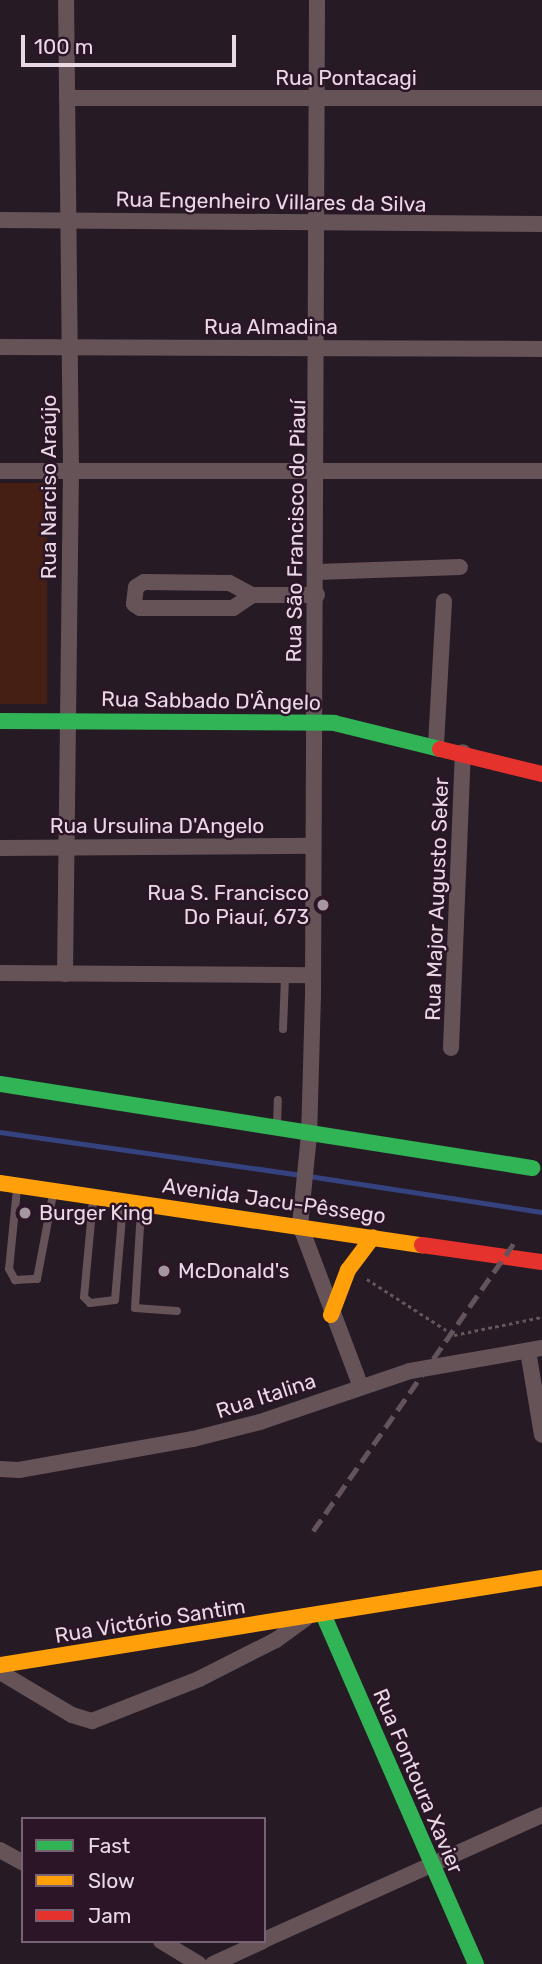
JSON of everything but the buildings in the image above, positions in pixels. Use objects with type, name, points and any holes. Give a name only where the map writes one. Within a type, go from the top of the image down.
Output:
[{"type":"main road","name":"Rua Sabbado D'Ângelo","points":[[0,721],[314,722],[436,745],[542,774]]},
{"type":"main road","points":[[0,1084],[277,1130],[532,1168]]},
{"type":"main road","name":"Avenida Jacu-Pêssego","points":[[0,1183],[542,1262]]},
{"type":"main road","points":[[331,1315],[350,1268],[373,1237]]},
{"type":"main road","name":"Rua Victório Santim","points":[[0,1665],[542,1578]]},
{"type":"main road","name":"Rua Fontoura Xavier","points":[[323,1614],[476,1964]]},
{"type":"street","name":"Rua Narciso Araújo","points":[[65,974],[71,471],[66,0]]},
{"type":"street","name":"Rua São Francisco do Piauí","points":[[317,0],[318,472],[313,975],[309,1135],[300,1225],[331,1315],[361,1387]]},
{"type":"street","name":"Rua Pontacagi","points":[[67,98],[542,98]]},
{"type":"street","name":"Rua Engenheiro Villares da Silva","points":[[0,220],[318,225],[542,224]]},
{"type":"street","name":"Rua Almadina","points":[[0,347],[542,349]]},
{"type":"street","points":[[0,471],[542,471]]},
{"type":"street","points":[[317,572],[460,567]]},
{"type":"street","points":[[253,596],[233,608],[139,608],[134,604],[134,590],[144,582],[229,583],[253,596],[317,595]]},
{"type":"street","points":[[436,745],[444,601]]},
{"type":"street","name":"Rua Major Augusto Seker","points":[[451,1048],[463,752]]},
{"type":"street","name":"Rua Ursulina D'Angelo","points":[[0,848],[313,846]]},
{"type":"street","points":[[0,973],[285,978],[313,975]]},
{"type":"street","points":[[535,1350],[542,1435]]},
{"type":"street","name":"Rua Italina","points":[[0,1469],[108,1456],[222,1433],[410,1371],[535,1350]]},
{"type":"street","name":"Rua Victório Santim","points":[[0,1672],[72,1715],[92,1721],[199,1679],[276,1640],[306,1618]]},
{"type":"street","points":[[266,1940],[542,1815]]},
{"type":"street","points":[[0,1850],[21,1862]]},
{"type":"street","points":[[164,1943],[199,1964]]},
{"type":"street","points":[[213,1964],[259,1943]]},
{"type":"lane","points":[[283,1030],[285,978]]},
{"type":"lane","points":[[277,1130],[278,1100]]},
{"type":"lane","points":[[18,1186],[9,1269],[15,1280],[37,1279],[54,1191]]},
{"type":"lane","points":[[93,1197],[84,1297],[90,1303],[113,1302],[116,1297],[123,1201]]},
{"type":"lane","points":[[141,1203],[135,1308],[177,1311]]},
{"type":"path","points":[[350,1268],[454,1335],[542,1317]]},
{"type":"shaded area","points":[[0,483],[47,483],[47,704],[0,704]]},
{"type":"waterway","points":[[0,1132],[301,1175]]},
{"type":"waterway","points":[[309,1176],[542,1212]]},
{"type":"railway","points":[[313,1531],[515,1241]]},
{"type":"traffic: fast","points":[[0,721],[334,723],[440,749]]},
{"type":"traffic: fast","points":[[0,1084],[532,1168]]},
{"type":"traffic: fast","points":[[323,1614],[476,1964]]},
{"type":"traffic: slow","points":[[0,1183],[422,1245]]},
{"type":"traffic: slow","points":[[331,1315],[348,1270],[373,1237]]},
{"type":"traffic: slow","points":[[0,1665],[542,1578]]},
{"type":"traffic: jam","points":[[440,749],[542,774]]},
{"type":"traffic: jam","points":[[422,1245],[542,1262]]},
{"type":"place","name":"Rua S. Francisco Do Piauí, 673","points":[[323,905]]},
{"type":"place","name":"Burger King","points":[[25,1213]]},
{"type":"place","name":"McDonald's","points":[[164,1271]]}]
